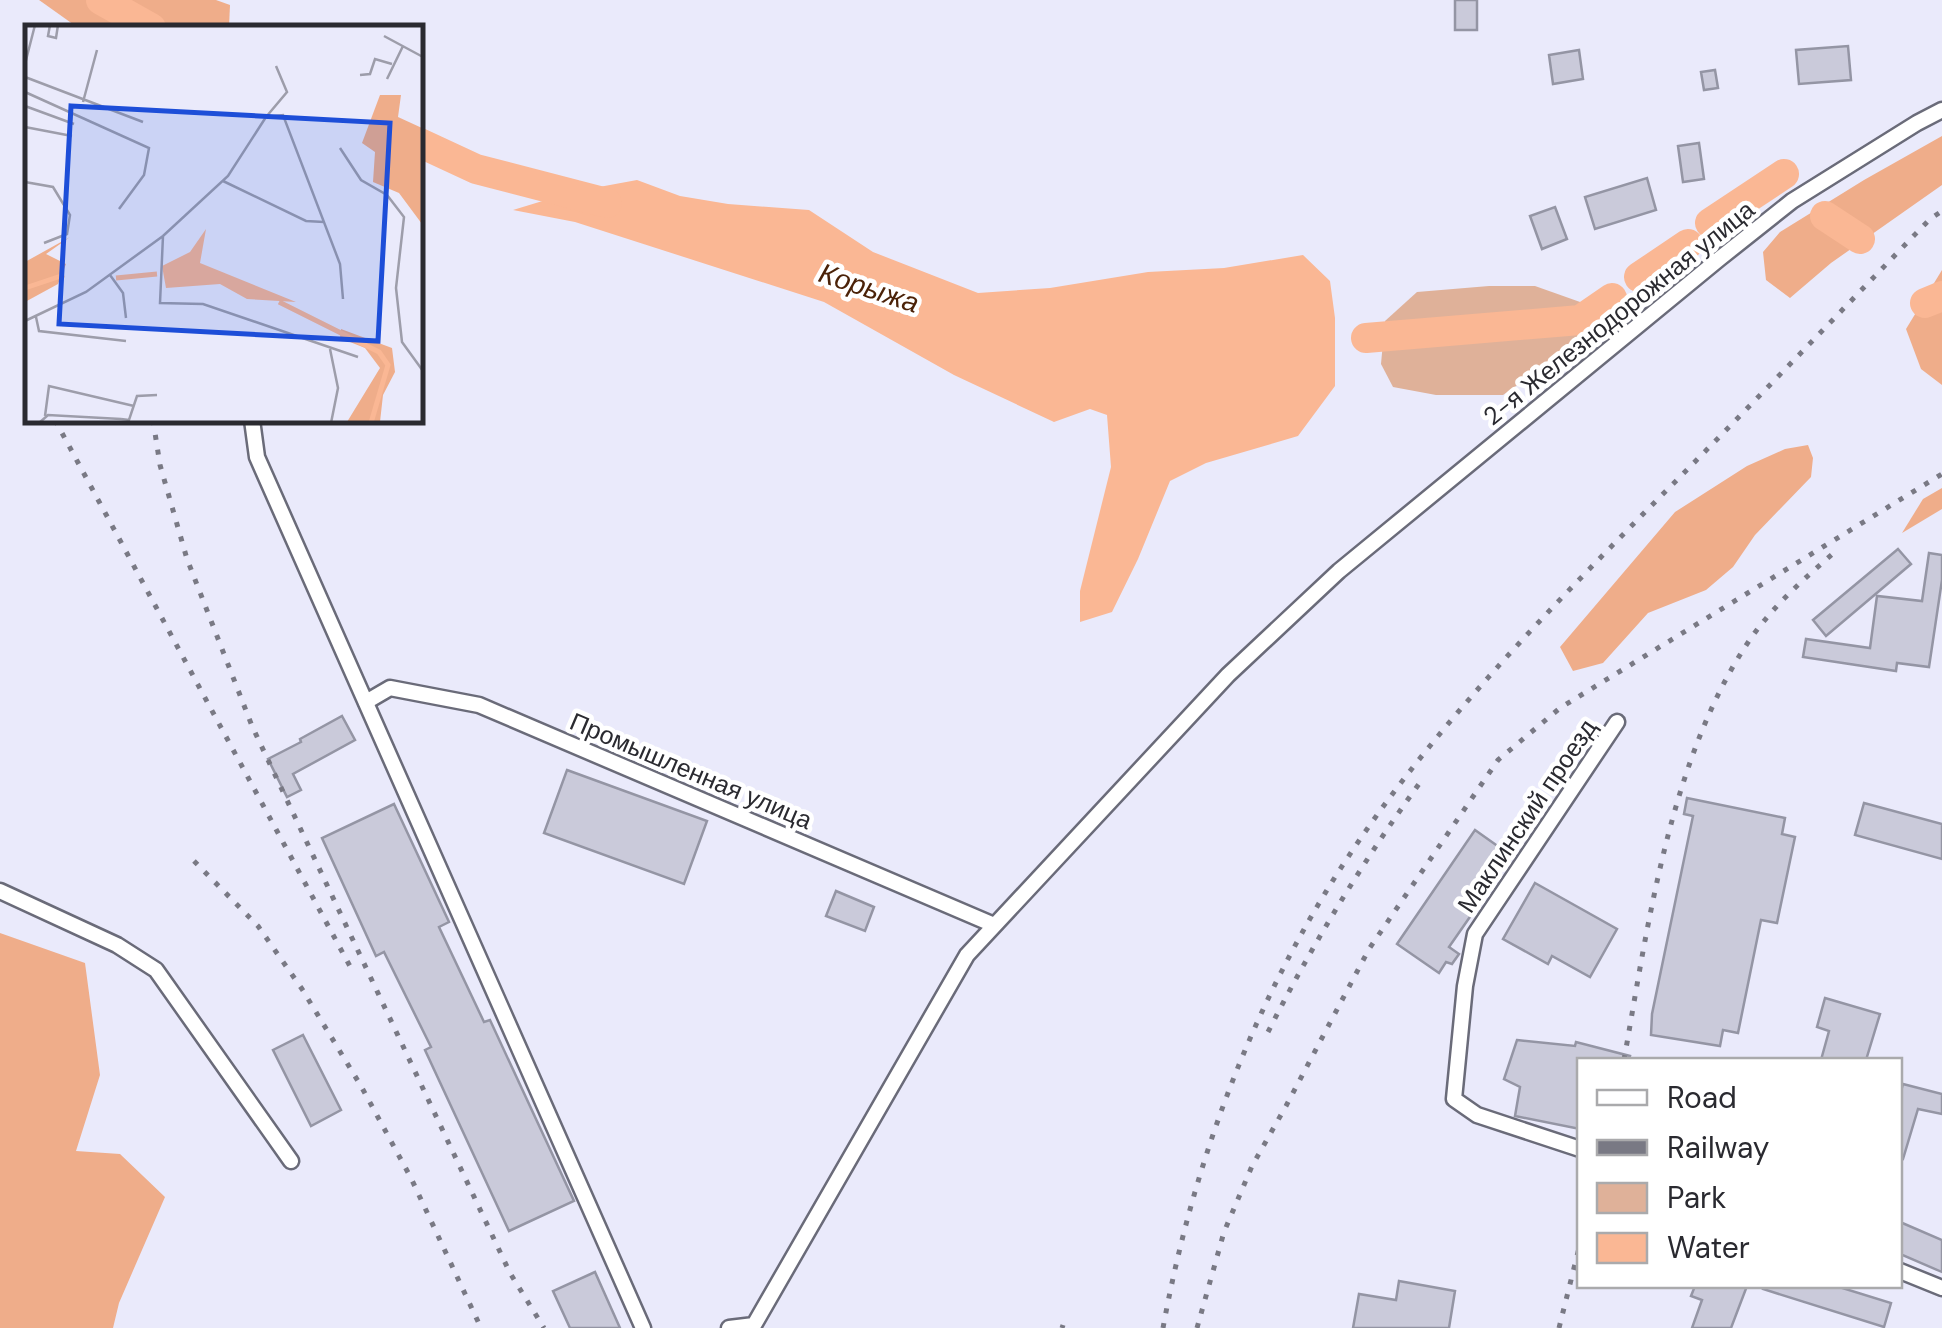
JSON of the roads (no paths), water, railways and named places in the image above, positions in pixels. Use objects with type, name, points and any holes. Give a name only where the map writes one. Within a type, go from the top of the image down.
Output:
[{"type":"street","name":"2-я Железнодорожная улица","points":[[730,1328],[754,1325],[968,955],[1228,674],[1339,571],[1792,202],[1942,110]]},
{"type":"street","points":[[252,422],[257,457],[643,1328]]},
{"type":"street","name":"Промышленная улица","points":[[366,702],[390,688],[479,705],[994,925]]},
{"type":"street","name":"Маклинский проезд","points":[[1577,1148],[1477,1115],[1454,1099],[1475,934],[1617,722]]},
{"type":"street","points":[[0,891],[116,945],[156,970],[291,1161]]},
{"type":"street","points":[[1902,1273],[1942,1288]]},
{"type":"water","points":[[637,180],[680,196],[809,210],[873,252],[978,293],[1050,288],[1148,272],[1224,268],[1303,255],[1330,281],[1335,318],[1335,386],[1298,436],[1206,463],[1170,481],[1112,612],[1080,622],[1080,591],[1111,467],[1107,415],[1090,409],[1054,422],[954,375],[824,302],[575,222],[513,210],[572,192]]},
{"type":"waterway","name":"Корыжа","points":[[101,0],[146,25]]},
{"type":"waterway","name":"Корыжа","points":[[422,144],[476,169],[607,203]]},
{"type":"waterway","name":"Корыжа","points":[[1710,223],[1784,174]]},
{"type":"waterway","name":"Корыжа","points":[[1825,216],[1860,239]]},
{"type":"waterway","name":"Корыжа","points":[[1639,277],[1688,244]]},
{"type":"waterway","name":"Корыжа","points":[[1925,303],[1942,296]]},
{"type":"waterway","name":"Корыжа","points":[[1366,338],[1580,320],[1612,298]]},
{"type":"railway","points":[[1163,1328],[1204,1163],[1242,1057],[1290,954],[1353,850],[1430,746],[1516,647],[1942,211]]},
{"type":"railway","points":[[56,422],[352,970]]},
{"type":"railway","points":[[153,422],[160,465],[187,559],[252,726],[510,1273],[544,1328]]},
{"type":"railway","points":[[1197,1328],[1224,1232],[1252,1166],[1369,949],[1498,760],[1560,708],[1942,474]]},
{"type":"railway","points":[[1624,1058],[1666,842],[1701,734],[1751,638],[1780,603],[1836,551]]},
{"type":"railway","points":[[1268,1032],[1341,902],[1424,777]]},
{"type":"railway","points":[[194,861],[258,926],[302,989],[411,1178],[481,1328]]},
{"type":"railway","points":[[1559,1328],[1577,1256]]}]
